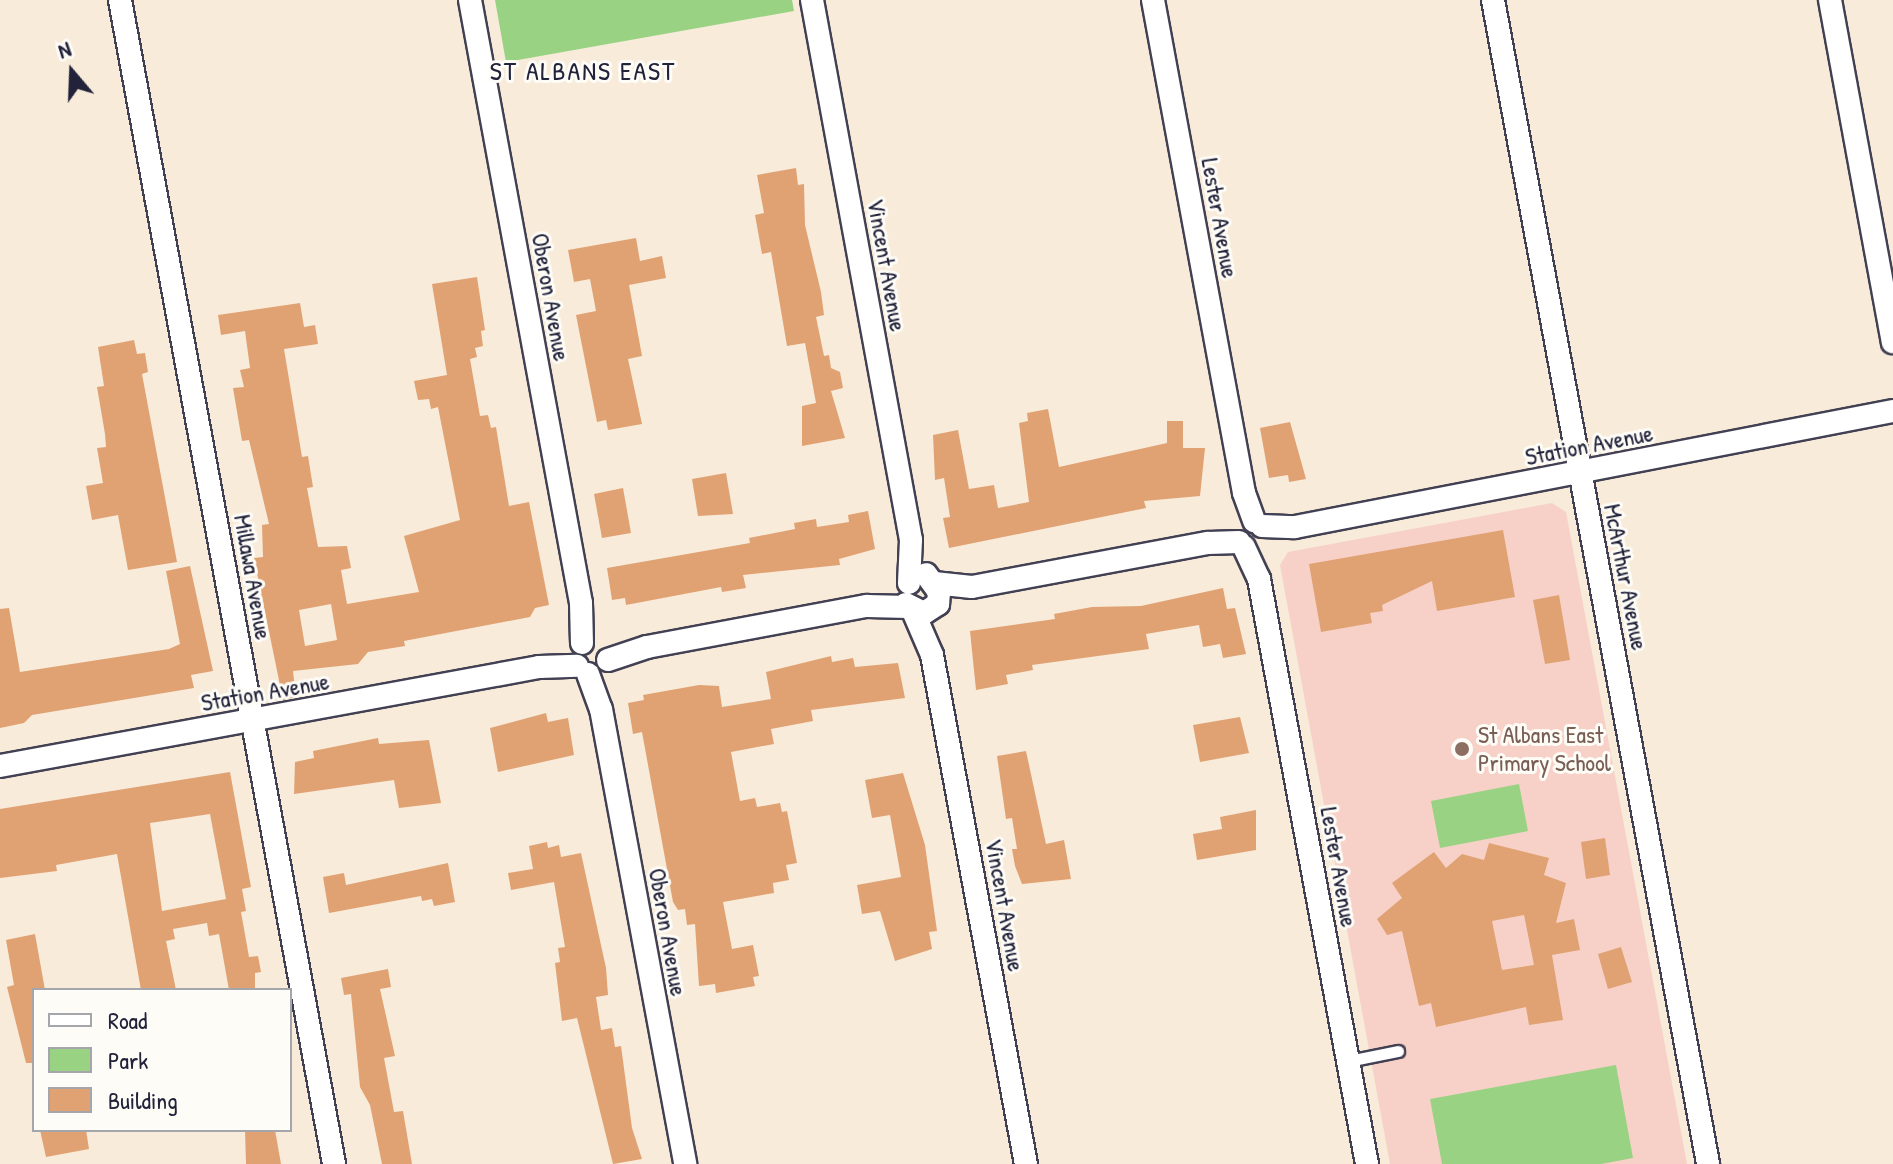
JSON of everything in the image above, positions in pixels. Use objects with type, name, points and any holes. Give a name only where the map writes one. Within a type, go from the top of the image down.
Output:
[{"type":"street","name":"Millawa Avenue","points":[[120,0],[334,1164]]},
{"type":"street","name":"Oberon Avenue","points":[[470,0],[685,1164]]},
{"type":"street","name":"Vincent Avenue","points":[[812,0],[1026,1164]]},
{"type":"street","name":"Lester Avenue","points":[[1153,0],[1367,1164]]},
{"type":"street","name":"McArthur Avenue","points":[[1493,0],[1708,1164]]},
{"type":"street","points":[[1830,0],[1893,342]]},
{"type":"street","name":"Station Avenue","points":[[0,766],[1580,474],[1893,411]]},
{"type":"lane","points":[[1348,1061],[1398,1051]]},
{"type":"shaded area","name":"St Albans East Primary School","points":[[1552,503],[1566,512],[1687,1164],[1390,1164],[1280,565],[1288,552]]},
{"type":"green space","points":[[495,0],[792,0],[794,11],[506,62]]},
{"type":"green space","points":[[1519,784],[1528,831],[1440,848],[1431,801]]},
{"type":"green space","points":[[1616,1065],[1633,1158],[1601,1164],[1442,1164],[1430,1099]]},
{"type":"building","points":[[796,168],[798,185],[804,184],[805,225],[821,292],[824,315],[816,317],[824,356],[829,355],[831,368],[840,372],[843,388],[831,391],[845,438],[802,446],[802,406],[816,403],[805,343],[787,346],[771,252],[762,254],[755,215],[764,213],[757,175]]},
{"type":"building","points":[[636,238],[640,261],[662,256],[666,278],[629,285],[642,356],[628,359],[642,424],[608,430],[606,420],[597,422],[576,315],[596,311],[590,279],[574,282],[568,250]]},
{"type":"building","points":[[477,277],[485,330],[481,331],[483,346],[475,348],[477,357],[470,359],[480,416],[488,415],[491,428],[496,427],[509,506],[529,502],[549,605],[535,608],[530,617],[404,641],[405,646],[368,652],[358,664],[293,671],[296,697],[283,700],[254,558],[263,557],[262,525],[269,524],[249,440],[242,441],[233,388],[244,387],[240,370],[250,368],[245,331],[221,335],[218,315],[300,303],[304,327],[315,325],[318,344],[284,349],[302,457],[308,456],[313,487],[307,488],[318,547],[347,546],[351,568],[341,570],[347,604],[419,592],[404,536],[460,520],[438,407],[431,409],[429,399],[418,400],[414,381],[447,375],[432,284]],"holes":[[[331,604],[337,640],[305,646],[299,610]]]},
{"type":"building","points":[[134,340],[137,354],[145,353],[148,372],[142,374],[177,562],[128,570],[118,515],[92,520],[86,486],[103,483],[97,448],[106,447],[97,387],[104,386],[98,347]]},
{"type":"building","points":[[1048,409],[1059,467],[1167,443],[1167,421],[1183,421],[1183,448],[1205,448],[1200,496],[1144,501],[1146,508],[949,548],[943,518],[950,517],[944,478],[935,480],[933,435],[958,430],[969,489],[994,485],[998,508],[1029,502],[1019,423],[1028,421],[1027,413]]},
{"type":"building","points":[[1290,422],[1306,479],[1289,482],[1288,475],[1269,478],[1260,428]]},
{"type":"building","points":[[726,473],[733,514],[698,516],[692,479]]},
{"type":"building","points":[[623,488],[631,533],[602,538],[594,494]]},
{"type":"building","points":[[868,511],[875,549],[839,559],[840,565],[743,575],[746,588],[722,592],[721,587],[626,605],[625,598],[612,600],[607,568],[750,543],[749,538],[795,529],[794,523],[816,519],[817,527],[849,522],[848,515]]},
{"type":"building","points":[[1503,530],[1515,597],[1437,611],[1432,581],[1382,605],[1383,611],[1370,613],[1372,623],[1321,632],[1309,564]]},
{"type":"building","points":[[190,566],[213,671],[191,675],[194,688],[32,715],[24,723],[0,728],[0,609],[9,608],[20,672],[169,649],[180,644],[166,571]]},
{"type":"building","points":[[1223,588],[1227,609],[1235,608],[1246,654],[1223,658],[1220,644],[1203,647],[1199,625],[1146,634],[1149,649],[1032,665],[1033,670],[1006,675],[1008,684],[976,690],[970,631],[1055,619],[1054,614],[1092,607],[1141,606]]},
{"type":"building","points":[[1559,595],[1570,660],[1545,664],[1533,600]]},
{"type":"building","points":[[831,656],[832,662],[853,658],[855,667],[898,663],[905,698],[811,710],[813,721],[771,729],[774,744],[731,752],[740,801],[755,798],[757,807],[780,803],[782,812],[787,811],[797,863],[786,865],[789,880],[773,883],[774,893],[723,902],[732,949],[753,945],[759,976],[753,977],[755,986],[716,993],[715,984],[699,986],[695,924],[687,925],[685,909],[678,910],[673,902],[642,732],[633,734],[628,703],[644,700],[643,695],[699,685],[719,686],[722,707],[771,699],[766,672]]},
{"type":"building","points":[[546,713],[548,722],[568,718],[574,755],[498,772],[490,728]]},
{"type":"building","points":[[1240,717],[1249,753],[1200,762],[1193,725]]},
{"type":"building","points":[[378,738],[379,744],[429,740],[441,803],[399,808],[394,780],[294,794],[295,762],[314,758],[313,751]]},
{"type":"building","points":[[1026,751],[1046,844],[1064,840],[1071,879],[1022,884],[1015,866],[1012,849],[1017,849],[1012,818],[1006,819],[997,756]]},
{"type":"building","points":[[230,772],[251,887],[242,889],[246,911],[241,912],[249,957],[258,956],[261,972],[255,973],[255,988],[229,988],[219,934],[209,936],[207,923],[173,929],[175,939],[166,941],[176,988],[141,988],[117,854],[56,865],[57,871],[0,878],[0,809]],"holes":[[[210,814],[226,899],[162,911],[150,823]]]},
{"type":"building","points":[[903,773],[925,845],[937,931],[929,932],[932,949],[895,961],[880,911],[862,914],[857,885],[901,877],[890,815],[872,818],[865,780]]},
{"type":"building","points":[[1256,810],[1256,850],[1197,860],[1193,834],[1222,829],[1220,817]]},
{"type":"building","points":[[1605,838],[1610,875],[1586,879],[1581,842]]},
{"type":"building","points":[[547,842],[548,848],[559,845],[561,857],[581,853],[606,968],[608,995],[596,997],[601,1030],[612,1028],[615,1047],[621,1046],[632,1128],[642,1159],[613,1164],[577,1018],[562,1021],[555,963],[560,962],[558,948],[565,947],[554,882],[511,890],[508,873],[533,869],[529,846]]},
{"type":"building","points":[[1489,843],[1549,858],[1544,875],[1566,883],[1556,923],[1574,919],[1580,950],[1552,955],[1563,1020],[1529,1025],[1526,1007],[1436,1027],[1431,1003],[1419,1006],[1402,931],[1387,935],[1377,919],[1402,898],[1392,883],[1434,852],[1446,868],[1462,854],[1484,860]],"holes":[[[1524,915],[1534,965],[1502,970],[1492,921]]]},
{"type":"building","points":[[448,863],[455,902],[434,906],[432,899],[422,901],[421,896],[329,913],[323,877],[344,873],[346,885]]},
{"type":"building","points":[[35,934],[45,988],[32,988],[32,1063],[26,1063],[7,987],[14,985],[6,940]]},
{"type":"building","points":[[1621,947],[1632,982],[1608,989],[1598,954]]},
{"type":"building","points":[[388,969],[391,987],[380,989],[395,1056],[384,1058],[394,1112],[403,1111],[412,1164],[382,1164],[370,1105],[360,1087],[351,994],[344,995],[341,978]]},
{"type":"building","points":[[40,1132],[86,1132],[89,1149],[46,1157]]},
{"type":"building","points":[[245,1132],[275,1132],[281,1164],[246,1164]]},
{"type":"place","name":"St Albans East Primary School","points":[[1462,749]]},
{"type":"district","name":"ST ALBANS EAST","points":[[583,71]]}]
